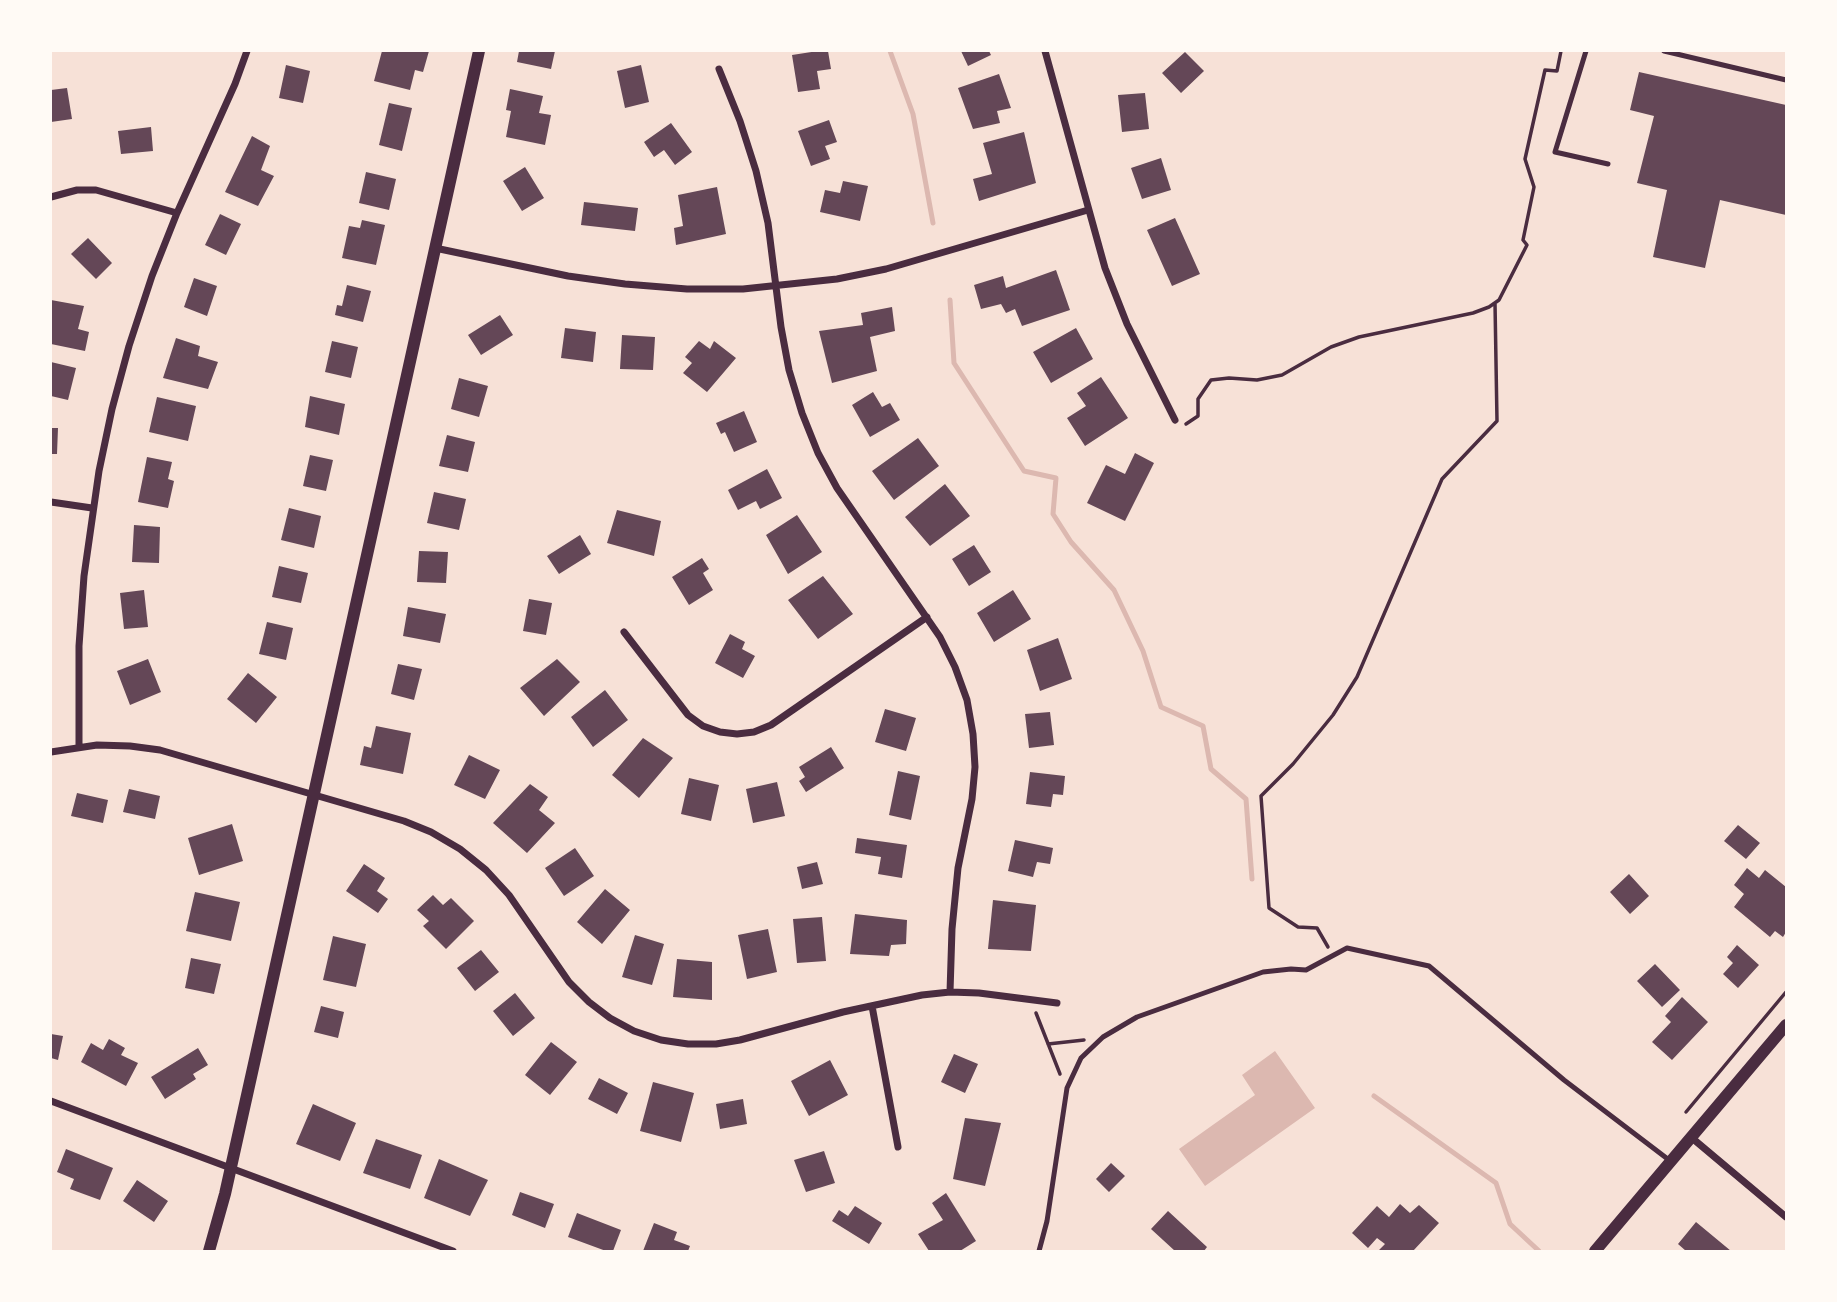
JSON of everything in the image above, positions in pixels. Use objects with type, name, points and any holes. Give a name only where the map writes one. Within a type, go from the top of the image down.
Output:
[{"type":"street","points":[[79,747],[79,646],[84,576],[92,508],[112,409],[152,276],[247,51]]},
{"type":"street","points":[[209,1251],[231,1167],[479,51]]},
{"type":"street","points":[[1045,51],[1105,268],[1127,324],[1175,420]]},
{"type":"street","points":[[719,69],[756,171],[768,223],[789,370],[802,413],[818,453],[837,488],[927,617],[955,667],[967,700],[975,767],[972,799],[958,868],[950,992]]},
{"type":"street","points":[[51,197],[78,190],[96,190],[177,213]]},
{"type":"street","points":[[435,248],[568,276],[625,284],[688,289],[777,286],[837,279],[886,269],[1088,210]]},
{"type":"street","points":[[51,502],[92,508]]},
{"type":"street","points":[[624,632],[688,715],[703,726],[737,734],[754,732],[771,725],[927,617]]},
{"type":"street","points":[[51,752],[79,747],[130,746],[160,750],[404,821],[431,832],[460,849],[486,870],[509,895],[589,1002],[634,1031],[674,1042],[716,1044],[740,1040],[872,1006],[950,992],[979,992],[1057,1003]]},
{"type":"street","points":[[872,1006],[898,1147]]},
{"type":"street","points":[[1595,1251],[1786,1025]]},
{"type":"street","points":[[51,1101],[453,1251]]},
{"type":"street","points":[[1692,1138],[1786,1217]]},
{"type":"lane","points":[[1586,51],[1555,152],[1608,164]]},
{"type":"lane","points":[[1664,51],[1786,80]]},
{"type":"lane","points":[[1040,1251],[1067,1088],[1081,1058],[1103,1037],[1137,1017],[1263,972],[1291,968],[1306,970],[1347,948],[1429,966],[1564,1080],[1671,1162]]},
{"type":"path","points":[[1175,420],[1181,427],[1198,416],[1198,399],[1211,380],[1256,380],[1282,374],[1331,347],[1359,337],[1473,313],[1495,303],[1504,293],[1527,245],[1522,240],[1534,187],[1525,159],[1545,69],[1558,71],[1561,51]]},
{"type":"path","points":[[1332,955],[1317,929],[1298,927],[1269,908],[1261,796],[1293,764],[1333,715],[1357,677],[1442,479],[1497,421],[1495,303]]},
{"type":"path","points":[[1686,1112],[1786,992]]},
{"type":"path","points":[[1037,1000],[1036,1015],[1067,1088]]},
{"type":"path","points":[[1048,1044],[1103,1037]]},
{"type":"shaded area","points":[[1275,1051],[1315,1108],[1205,1186],[1179,1149],[1255,1095],[1242,1075]]},
{"type":"building","points":[[382,51],[429,51],[423,72],[415,70],[410,90],[374,81]]},
{"type":"building","points":[[519,51],[555,51],[551,69],[517,62]]},
{"type":"building","points":[[828,51],[831,69],[817,71],[820,89],[798,92],[792,55]]},
{"type":"building","points":[[961,51],[989,51],[991,55],[968,66]]},
{"type":"building","points":[[1185,52],[1204,71],[1181,93],[1162,73]]},
{"type":"building","points":[[286,65],[310,71],[303,103],[279,98]]},
{"type":"building","points":[[641,65],[649,102],[625,108],[617,71]]},
{"type":"building","points":[[1639,72],[1786,105],[1786,215],[1720,200],[1705,268],[1653,257],[1667,190],[1637,183],[1654,116],[1630,110]]},
{"type":"building","points":[[999,74],[1011,108],[997,111],[1000,123],[973,129],[958,88]]},
{"type":"building","points":[[67,88],[72,119],[51,122],[51,90]]},
{"type":"building","points":[[510,89],[543,96],[539,113],[551,115],[545,145],[506,137],[511,111],[506,110]]},
{"type":"building","points":[[1145,93],[1149,129],[1122,132],[1118,95]]},
{"type":"building","points":[[389,103],[412,108],[402,151],[379,145]]},
{"type":"building","points":[[829,120],[837,142],[825,146],[830,159],[811,166],[798,131]]},
{"type":"building","points":[[671,123],[692,152],[675,165],[664,150],[654,157],[644,142]]},
{"type":"building","points":[[151,127],[153,151],[121,154],[118,131]]},
{"type":"building","points":[[1024,132],[1036,183],[979,201],[973,179],[992,174],[983,143]]},
{"type":"building","points":[[252,136],[270,146],[261,170],[274,176],[258,206],[225,192]]},
{"type":"building","points":[[1161,158],[1171,190],[1142,199],[1131,168]]},
{"type":"building","points":[[525,167],[544,198],[522,211],[503,181]]},
{"type":"building","points":[[366,172],[396,179],[389,210],[359,203]]},
{"type":"building","points":[[843,181],[868,186],[860,221],[820,212],[825,190],[840,193]]},
{"type":"building","points":[[717,187],[726,234],[676,245],[674,228],[683,226],[678,195]]},
{"type":"building","points":[[584,202],[638,208],[635,231],[581,225]]},
{"type":"building","points":[[220,214],[241,224],[226,255],[205,245]]},
{"type":"building","points":[[1175,218],[1200,274],[1172,286],[1147,230]]},
{"type":"building","points":[[362,220],[385,225],[376,265],[342,258],[349,226],[360,228]]},
{"type":"building","points":[[88,238],[112,263],[96,279],[71,254]]},
{"type":"building","points":[[1056,270],[1070,310],[1022,326],[1015,309],[1006,313],[1001,304],[981,309],[974,285],[1003,276],[1006,288]]},
{"type":"building","points":[[194,278],[217,286],[207,316],[184,307]]},
{"type":"building","points":[[347,285],[371,291],[363,322],[335,315],[337,305],[342,306]]},
{"type":"building","points":[[51,300],[84,306],[78,329],[89,332],[85,351],[51,344]]},
{"type":"building","points":[[892,307],[895,331],[870,337],[877,371],[832,383],[819,331],[863,325],[861,313]]},
{"type":"building","points":[[500,315],[513,335],[481,355],[468,335]]},
{"type":"building","points":[[565,328],[596,332],[593,362],[561,358]]},
{"type":"building","points":[[1076,328],[1093,359],[1051,383],[1033,352]]},
{"type":"building","points":[[622,335],[655,337],[653,370],[620,369]]},
{"type":"building","points":[[176,338],[200,346],[198,356],[218,362],[208,389],[163,378]]},
{"type":"building","points":[[332,341],[358,347],[351,378],[325,372]]},
{"type":"building","points":[[699,341],[710,349],[714,341],[736,358],[707,392],[683,373],[692,363],[685,357]]},
{"type":"building","points":[[51,362],[76,368],[68,400],[51,396]]},
{"type":"building","points":[[1101,377],[1128,418],[1085,446],[1067,418],[1086,406],[1077,393]]},
{"type":"building","points":[[459,378],[488,386],[479,417],[451,409]]},
{"type":"building","points":[[873,392],[882,407],[890,403],[900,420],[870,437],[852,405]]},
{"type":"building","points":[[310,396],[345,404],[339,435],[305,427]]},
{"type":"building","points":[[157,397],[196,406],[188,441],[149,432]]},
{"type":"building","points":[[744,411],[757,442],[734,452],[725,432],[721,434],[716,423]]},
{"type":"building","points":[[51,428],[58,428],[57,454],[51,454]]},
{"type":"building","points":[[447,435],[475,442],[468,472],[439,466]]},
{"type":"building","points":[[918,438],[939,466],[894,500],[872,471]]},
{"type":"building","points":[[1135,453],[1154,463],[1125,521],[1087,503],[1106,465],[1125,474]]},
{"type":"building","points":[[310,455],[333,460],[326,491],[303,486]]},
{"type":"building","points":[[147,457],[172,462],[168,479],[174,481],[168,508],[138,502]]},
{"type":"building","points":[[767,469],[782,498],[760,509],[756,501],[738,510],[728,490]]},
{"type":"building","points":[[945,484],[970,516],[930,546],[905,517]]},
{"type":"building","points":[[434,492],[466,499],[459,530],[427,523]]},
{"type":"building","points":[[289,508],[321,516],[314,548],[281,540]]},
{"type":"building","points":[[617,510],[661,521],[654,556],[607,543]]},
{"type":"building","points":[[797,515],[822,552],[788,574],[766,535]]},
{"type":"building","points":[[134,525],[160,527],[159,563],[132,562]]},
{"type":"building","points":[[580,535],[591,554],[559,574],[547,556]]},
{"type":"building","points":[[974,545],[991,572],[969,586],[952,559]]},
{"type":"building","points":[[419,551],[448,552],[446,583],[417,582]]},
{"type":"building","points":[[702,558],[709,569],[703,573],[713,590],[689,605],[672,577]]},
{"type":"building","points":[[279,566],[308,573],[301,603],[272,597]]},
{"type":"building","points":[[823,576],[853,614],[818,639],[788,600]]},
{"type":"building","points":[[144,590],[148,627],[124,629],[120,593]]},
{"type":"building","points":[[1013,590],[1031,619],[994,642],[977,613]]},
{"type":"building","points":[[529,599],[552,603],[546,635],[523,631]]},
{"type":"building","points":[[408,607],[446,614],[440,643],[403,636]]},
{"type":"building","points":[[267,622],[293,628],[286,660],[259,654]]},
{"type":"building","points":[[730,634],[745,642],[742,649],[755,656],[743,678],[715,663]]},
{"type":"building","points":[[1058,638],[1072,679],[1040,691],[1027,650]]},
{"type":"building","points":[[148,659],[161,692],[130,705],[117,671]]},
{"type":"building","points":[[557,659],[580,682],[544,716],[520,688]]},
{"type":"building","points":[[398,664],[422,669],[414,700],[391,694]]},
{"type":"building","points":[[248,673],[277,697],[256,723],[227,699]]},
{"type":"building","points":[[605,690],[628,720],[593,747],[571,717]]},
{"type":"building","points":[[885,709],[916,718],[906,751],[875,742]]},
{"type":"building","points":[[1050,712],[1054,745],[1029,748],[1025,714]]},
{"type":"building","points":[[376,726],[411,733],[403,774],[360,765],[364,746],[371,748]]},
{"type":"building","points":[[643,738],[673,758],[639,798],[612,775]]},
{"type":"building","points":[[831,747],[844,768],[806,792],[799,781],[805,777],[799,767]]},
{"type":"building","points":[[469,755],[500,770],[485,799],[454,785]]},
{"type":"building","points":[[898,771],[920,776],[911,820],[889,815]]},
{"type":"building","points":[[1030,772],[1065,776],[1063,795],[1053,794],[1051,807],[1026,804]]},
{"type":"building","points":[[689,778],[719,785],[711,821],[681,814]]},
{"type":"building","points":[[777,782],[785,816],[753,823],[746,789]]},
{"type":"building","points":[[530,784],[548,797],[539,810],[555,823],[527,853],[493,823]]},
{"type":"building","points":[[129,789],[160,796],[155,819],[123,812]]},
{"type":"building","points":[[77,793],[108,800],[103,823],[71,816]]},
{"type":"building","points":[[232,824],[243,861],[199,875],[188,838]]},
{"type":"building","points":[[1738,825],[1760,843],[1746,859],[1724,841]]},
{"type":"building","points":[[857,838],[907,845],[902,878],[878,874],[881,857],[855,853]]},
{"type":"building","points":[[1015,840],[1053,848],[1050,864],[1037,862],[1033,877],[1008,871]]},
{"type":"building","points":[[575,848],[594,876],[564,896],[545,868]]},
{"type":"building","points":[[817,862],[823,884],[802,889],[797,867]]},
{"type":"building","points":[[364,864],[385,878],[377,891],[388,899],[378,913],[346,891]]},
{"type":"building","points":[[1747,868],[1759,878],[1765,870],[1786,887],[1786,932],[1783,937],[1775,931],[1770,937],[1734,907],[1744,894],[1734,885]]},
{"type":"building","points":[[1629,874],[1649,896],[1630,914],[1610,892]]},
{"type":"building","points":[[605,889],[630,910],[602,944],[577,922]]},
{"type":"building","points":[[195,892],[240,902],[231,941],[186,931]]},
{"type":"building","points":[[433,895],[443,905],[451,898],[474,921],[446,949],[423,926],[429,921],[417,910]]},
{"type":"building","points":[[993,900],[1036,905],[1031,951],[988,949]]},
{"type":"building","points":[[855,914],[907,920],[906,944],[891,945],[889,956],[850,954]]},
{"type":"building","points":[[822,917],[826,961],[797,963],[793,919]]},
{"type":"building","points":[[768,929],[777,972],[747,979],[738,935]]},
{"type":"building","points":[[635,935],[664,944],[652,985],[622,977]]},
{"type":"building","points":[[333,936],[366,944],[356,987],[323,980]]},
{"type":"building","points":[[1737,945],[1759,965],[1738,988],[1723,974],[1733,963],[1727,957]]},
{"type":"building","points":[[481,950],[499,972],[475,991],[457,968]]},
{"type":"building","points":[[191,958],[221,964],[214,994],[185,988]]},
{"type":"building","points":[[677,959],[712,962],[712,1000],[673,997]]},
{"type":"building","points":[[1655,964],[1680,990],[1662,1007],[1637,981]]},
{"type":"building","points":[[515,993],[535,1018],[513,1036],[493,1011]]},
{"type":"building","points":[[1682,997],[1708,1022],[1672,1060],[1652,1042],[1671,1022],[1665,1016]]},
{"type":"building","points":[[321,1006],[344,1012],[338,1038],[314,1032]]},
{"type":"building","points":[[51,1034],[63,1036],[58,1060],[51,1058]]},
{"type":"building","points":[[109,1039],[125,1048],[121,1055],[138,1063],[126,1086],[81,1062],[91,1043],[103,1050]]},
{"type":"building","points":[[551,1042],[577,1062],[550,1095],[525,1075]]},
{"type":"building","points":[[198,1048],[208,1065],[193,1074],[196,1079],[165,1099],[151,1077]]},
{"type":"building","points":[[954,1054],[978,1064],[965,1093],[941,1082]]},
{"type":"building","points":[[830,1060],[848,1095],[809,1116],[791,1081]]},
{"type":"building","points":[[599,1078],[628,1093],[617,1114],[588,1099]]},
{"type":"building","points":[[653,1082],[694,1093],[681,1142],[640,1131]]},
{"type":"building","points":[[743,1099],[747,1124],[720,1129],[716,1104]]},
{"type":"building","points":[[313,1104],[356,1123],[340,1161],[296,1144]]},
{"type":"building","points":[[965,1118],[1001,1123],[985,1186],[953,1179]]},
{"type":"building","points":[[376,1139],[422,1155],[410,1189],[363,1173]]},
{"type":"building","points":[[66,1149],[113,1168],[100,1200],[70,1189],[74,1179],[57,1172]]},
{"type":"building","points":[[824,1151],[835,1183],[806,1192],[794,1160]]},
{"type":"building","points":[[439,1159],[488,1180],[470,1216],[424,1198]]},
{"type":"building","points":[[1111,1163],[1125,1176],[1109,1192],[1096,1179]]},
{"type":"building","points":[[137,1180],[168,1201],[154,1222],[123,1201]]},
{"type":"building","points":[[520,1192],[554,1204],[545,1228],[512,1215]]},
{"type":"building","points":[[946,1193],[976,1241],[960,1251],[929,1251],[918,1234],[943,1220],[932,1203]]},
{"type":"building","points":[[1400,1204],[1410,1213],[1419,1205],[1439,1223],[1413,1251],[1378,1251],[1385,1244],[1377,1238],[1368,1248],[1352,1233],[1377,1206],[1389,1217]]},
{"type":"building","points":[[855,1206],[882,1223],[869,1244],[832,1221],[839,1210],[848,1216]]},
{"type":"building","points":[[1168,1211],[1207,1247],[1204,1251],[1175,1251],[1151,1229]]},
{"type":"building","points":[[577,1213],[621,1230],[613,1251],[568,1237]]},
{"type":"building","points":[[1696,1222],[1731,1251],[1686,1251],[1678,1244]]},
{"type":"building","points":[[654,1223],[677,1232],[674,1240],[690,1246],[688,1251],[643,1251]]},
{"type":"waterway","points":[[890,51],[913,114],[933,223]]},
{"type":"waterway","points":[[950,300],[954,363],[1024,471],[1056,478],[1053,514],[1071,542],[1114,590],[1143,651],[1161,707],[1203,726],[1211,769],[1246,799],[1252,879]]},
{"type":"waterway","points":[[1374,1096],[1496,1183],[1510,1224],[1539,1251]]}]
